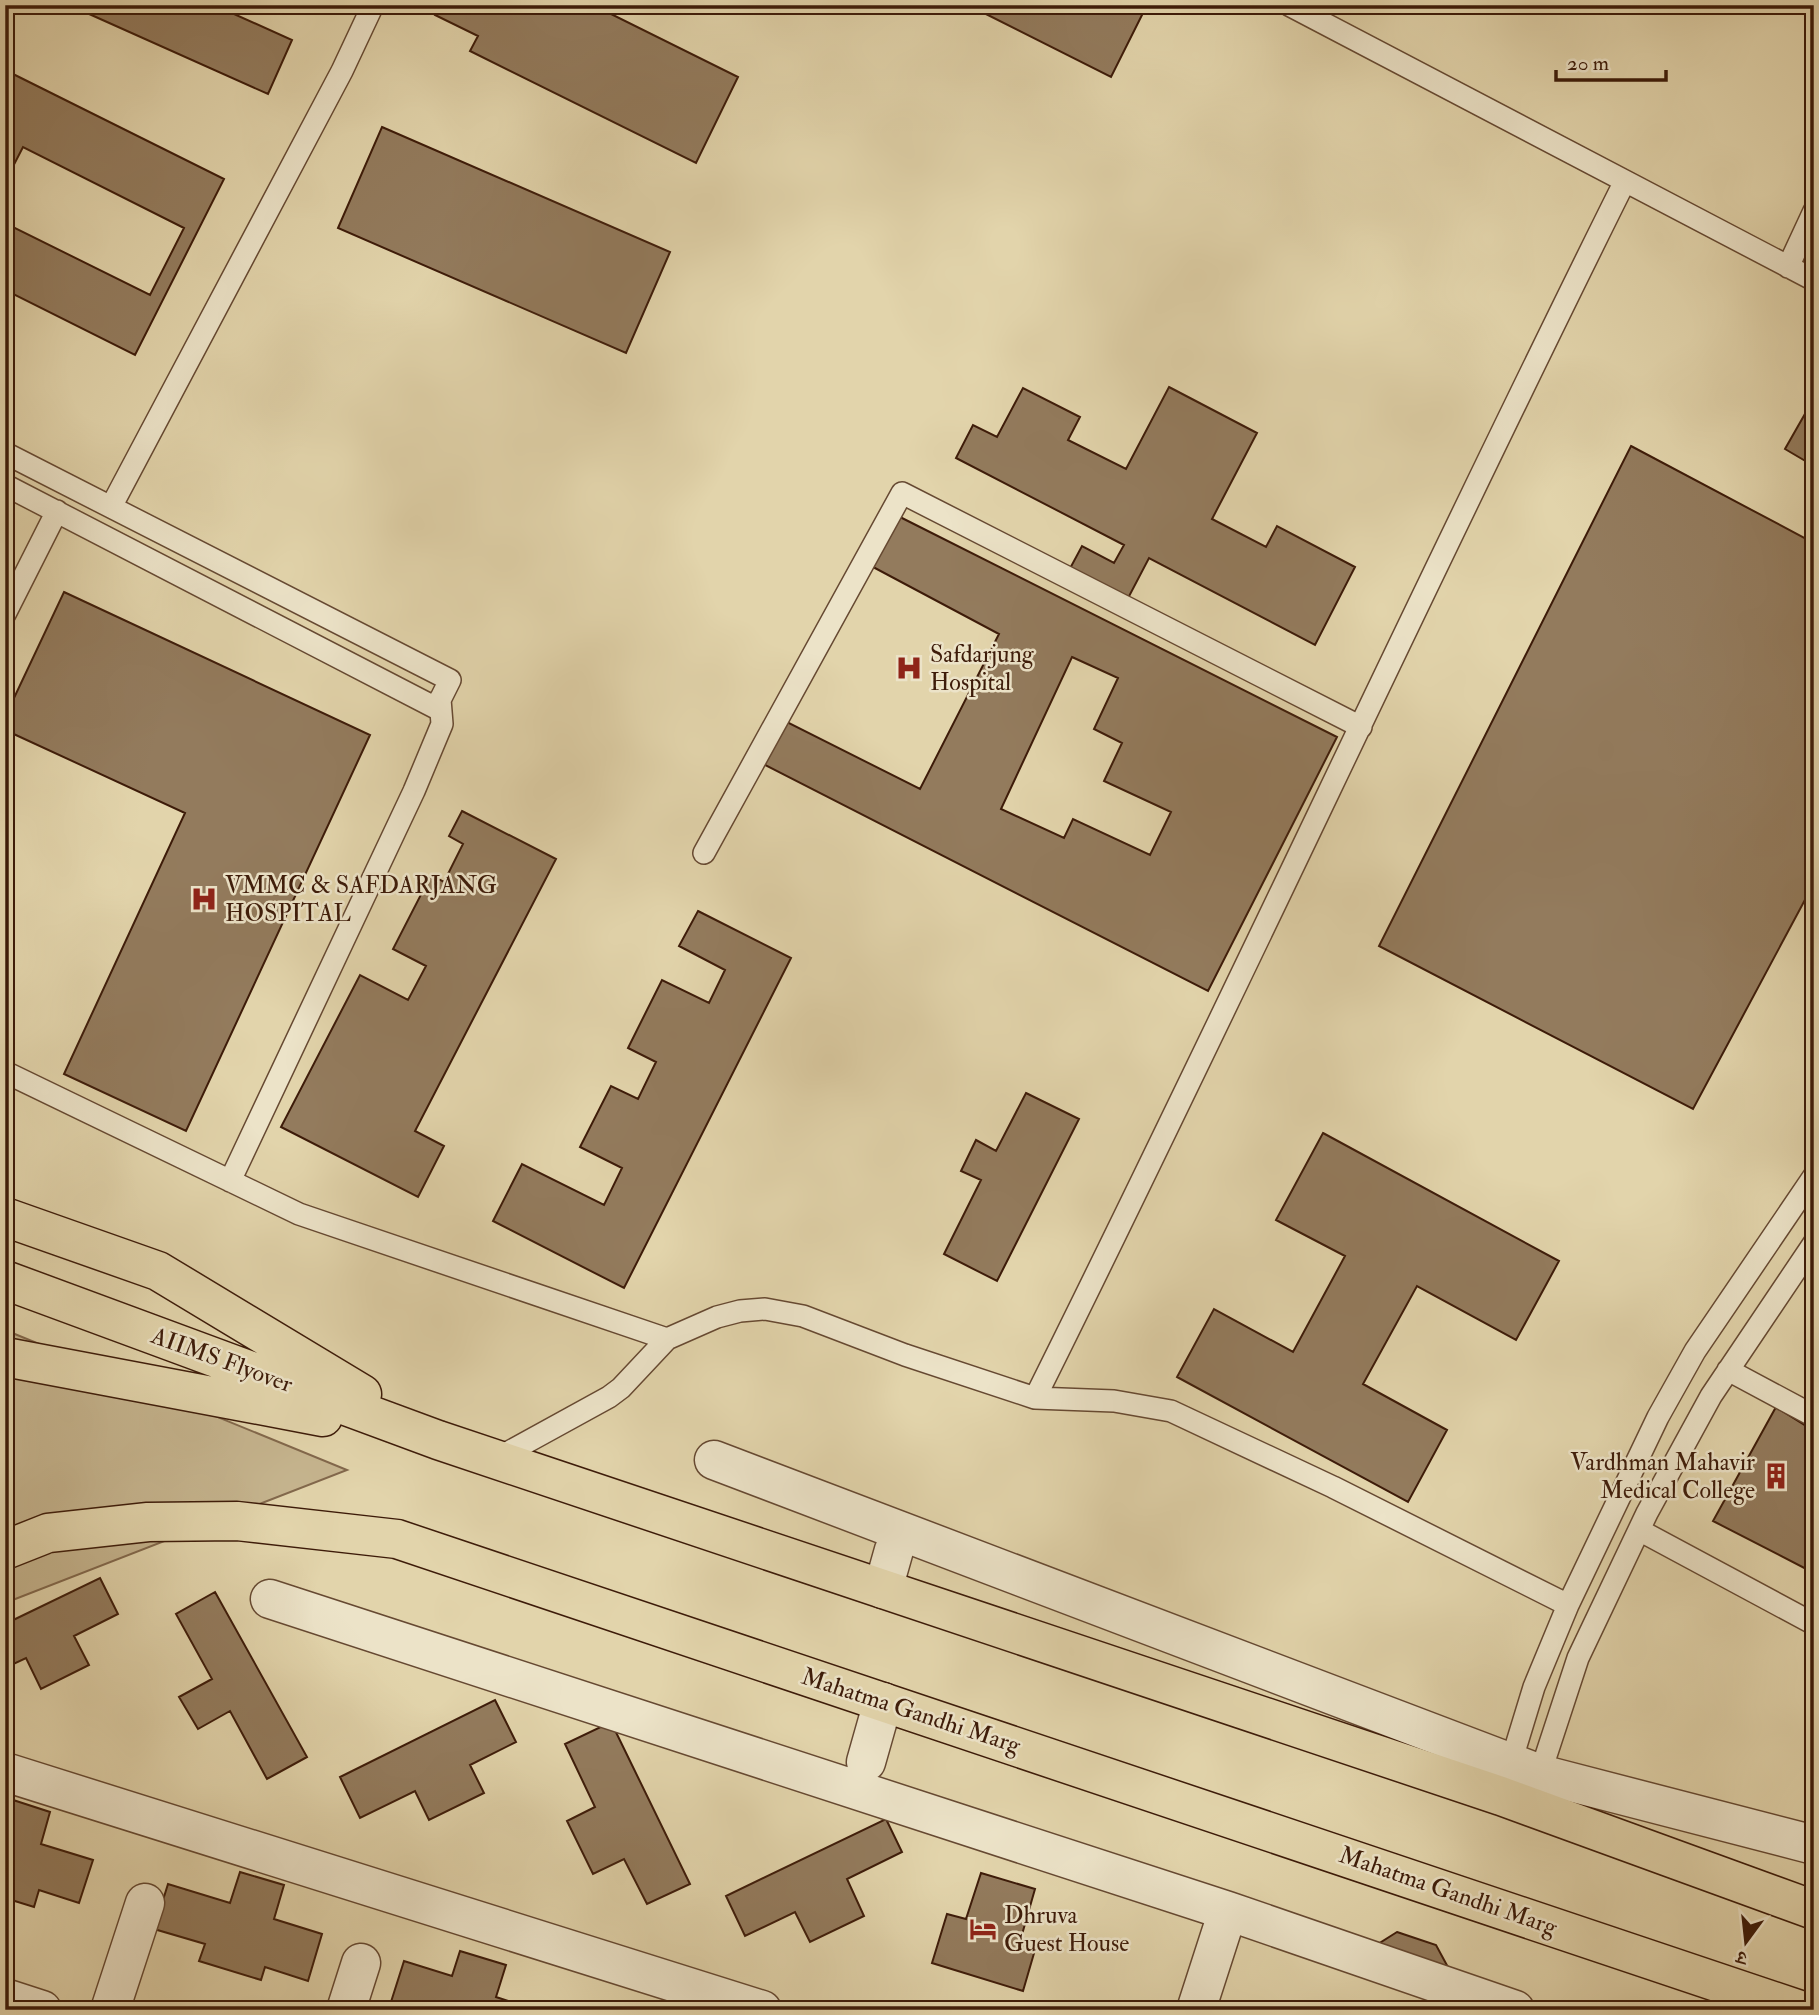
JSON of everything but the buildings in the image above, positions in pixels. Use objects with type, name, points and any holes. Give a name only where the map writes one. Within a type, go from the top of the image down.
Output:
[{"type":"main road","points":[[5,1217],[158,1271],[438,1440]]},
{"type":"main road","name":"AIIMS Flyover","points":[[5,1280],[438,1440]]},
{"type":"main road","points":[[9,1359],[438,1440],[883,1590],[1520,1785],[1814,1910]]},
{"type":"main road","name":"Mahatma Gandhi Marg","points":[[5,1550],[47,1534],[148,1522],[237,1521],[397,1539],[1800,2010]]},
{"type":"main road","points":[[5,1531],[47,1534]]},
{"type":"street","points":[[714,1460],[1520,1785],[1814,1845]]},
{"type":"street","points":[[883,1590],[894,1550]]},
{"type":"street","points":[[270,1599],[1228,1912],[1515,2010]]},
{"type":"street","points":[[866,1762],[884,1702]]},
{"type":"street","points":[[5,1772],[762,2010]]},
{"type":"street","points":[[110,2010],[145,1903]]},
{"type":"street","points":[[1196,2010],[1228,1912]]},
{"type":"street","points":[[346,2010],[361,1963]]},
{"type":"street","points":[[5,1998],[42,2010]]},
{"type":"lane","points":[[111,507],[342,72],[373,5]]},
{"type":"lane","points":[[1289,5],[1814,281]]},
{"type":"lane","points":[[1035,1398],[1164,1140],[1525,382],[1624,183]]},
{"type":"lane","points":[[1787,267],[1814,211]]},
{"type":"lane","points":[[5,453],[450,680],[436,708],[5,485]]},
{"type":"lane","points":[[704,853],[902,493],[1361,727]]},
{"type":"lane","points":[[5,614],[57,511]]},
{"type":"lane","points":[[230,1181],[414,791],[442,724],[440,699]]},
{"type":"lane","points":[[5,1072],[299,1214],[667,1339]]},
{"type":"lane","points":[[1520,1785],[1534,1687],[1567,1605],[1658,1417],[1695,1351],[1814,1176]]},
{"type":"lane","points":[[1520,1785],[1639,1530],[1710,1396],[1814,1243]]},
{"type":"lane","points":[[496,1459],[603,1401],[621,1388],[667,1339],[717,1317],[740,1311],[765,1309],[803,1316],[905,1355],[1035,1398],[1114,1401],[1171,1411],[1333,1487],[1567,1605]]},
{"type":"lane","points":[[1728,1370],[1814,1416]]},
{"type":"lane","points":[[1639,1530],[1814,1624]]},
{"type":"shaded area","points":[[5,1330],[347,1470],[5,1603]]},
{"type":"place","name":"Safdarjung Hospital","points":[[909,668]]},
{"type":"place","name":"VMMC & SAFDARJANG HOSPITAL","points":[[204,899]]},
{"type":"place","name":"Vardhman Mahavir Medical College","points":[[1776,1476]]},
{"type":"place","name":"Dhruva Guest House","points":[[983,1929]]}]
